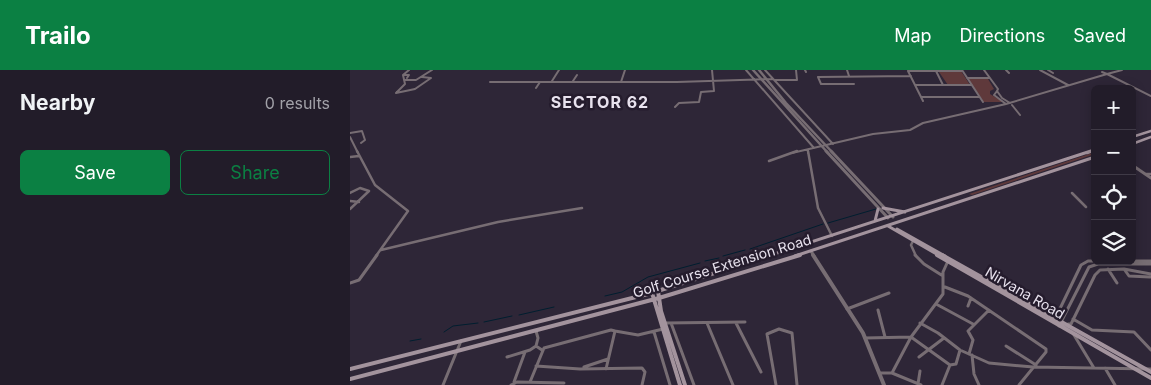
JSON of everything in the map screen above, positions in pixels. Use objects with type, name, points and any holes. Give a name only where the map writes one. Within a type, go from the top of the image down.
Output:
[{"type":"main road","points":[[1136,136],[1151,131]]},
{"type":"main road","points":[[1136,143],[1151,137]]},
{"type":"main road","name":"Golf Course Extension Road","points":[[350,369],[652,293],[918,209],[1091,151]]},
{"type":"main road","name":"Golf Course Extension Road","points":[[350,379],[656,299],[811,251],[1091,158]]},
{"type":"main road","points":[[964,194],[969,199]]},
{"type":"main road","points":[[884,208],[908,212]]},
{"type":"main road","points":[[875,222],[878,209]]},
{"type":"main road","points":[[918,209],[922,214]]},
{"type":"main road","name":"Nirvana Road","points":[[889,225],[913,241],[948,260]]},
{"type":"main road","name":"Nirvana Road","points":[[889,225],[1054,321],[1151,371]]},
{"type":"main road","points":[[820,240],[824,246]]},
{"type":"main road","points":[[706,277],[710,282]]},
{"type":"main road","points":[[658,291],[656,299],[663,329],[680,385]]},
{"type":"main road","points":[[652,293],[665,323],[685,385]]},
{"type":"main road","name":"Nirvana Road","points":[[1061,324],[1072,333],[1151,378]]},
{"type":"street","points":[[403,76],[409,70]]},
{"type":"street","points":[[404,80],[415,80],[432,70]]},
{"type":"street","points":[[552,82],[559,70]]},
{"type":"street","points":[[621,82],[625,70]]},
{"type":"street","points":[[674,107],[679,103],[699,102],[701,92],[714,91],[712,70]]},
{"type":"street","points":[[746,70],[814,148]]},
{"type":"street","points":[[753,70],[878,209],[891,217]]},
{"type":"street","points":[[759,70],[891,217]]},
{"type":"street","points":[[765,70],[833,144]]},
{"type":"street","points":[[490,82],[797,80],[796,70]]},
{"type":"street","points":[[847,70],[849,76]]},
{"type":"street","points":[[908,71],[962,70],[983,102]]},
{"type":"street","points":[[984,70],[998,88],[997,91],[1002,98],[1011,104],[1020,116]]},
{"type":"street","points":[[1006,70],[1009,74]]},
{"type":"street","points":[[1040,70],[1070,86]]},
{"type":"street","points":[[1048,70],[1052,73],[1048,74]]},
{"type":"street","points":[[1111,70],[1115,72]]},
{"type":"street","points":[[769,161],[877,133],[910,130],[926,122],[1011,104],[1122,70]]},
{"type":"street","points":[[908,71],[923,101]]},
{"type":"street","points":[[936,71],[943,86]]},
{"type":"street","points":[[1102,72],[1151,96]]},
{"type":"street","points":[[573,81],[577,75]]},
{"type":"street","points":[[403,76],[409,76],[407,78]]},
{"type":"street","points":[[403,76],[405,84],[396,93],[412,91],[426,84],[431,78],[422,77]]},
{"type":"street","points":[[854,84],[821,84],[818,77],[911,76]]},
{"type":"street","points":[[967,78],[990,78]]},
{"type":"street","points":[[536,88],[540,82]]},
{"type":"street","points":[[916,86],[972,86]]},
{"type":"street","points":[[997,91],[994,95],[1006,104]]},
{"type":"street","points":[[921,97],[979,97]]},
{"type":"street","points":[[782,112],[789,110]]},
{"type":"street","points":[[794,126],[801,124]]},
{"type":"street","points":[[350,132],[362,131],[365,140],[361,144]]},
{"type":"street","points":[[350,137],[375,185],[408,211],[359,280],[350,283]]},
{"type":"street","points":[[808,150],[818,208],[832,236]]},
{"type":"street","points":[[350,157],[359,156]]},
{"type":"street","points":[[1136,166],[1150,175]]},
{"type":"street","points":[[350,193],[360,188],[369,191],[350,209]]},
{"type":"street","points":[[1072,193],[1086,207]]},
{"type":"street","points":[[350,201],[359,202]]},
{"type":"street","points":[[381,250],[498,222],[582,208]]},
{"type":"street","points":[[913,241],[911,245],[920,261],[943,276]]},
{"type":"street","points":[[811,251],[865,338],[884,385]]},
{"type":"street","points":[[892,373],[920,323],[943,294],[945,287],[943,276],[948,260]]},
{"type":"street","points":[[1054,321],[1082,266],[1088,261],[1091,263]]},
{"type":"street","points":[[1136,261],[1151,263]]},
{"type":"street","points":[[1136,263],[1151,263]]},
{"type":"street","points":[[1093,265],[1089,268],[1061,324],[1071,324],[1095,275],[1100,270],[1124,269],[1151,276]]},
{"type":"street","points":[[1108,269],[1117,283]]},
{"type":"street","points":[[1124,269],[1129,276],[1151,276]]},
{"type":"street","points":[[945,287],[971,298],[1046,349],[1046,352],[1019,385]]},
{"type":"street","points":[[847,309],[889,293]]},
{"type":"street","points":[[968,306],[971,298]]},
{"type":"street","points":[[936,304],[973,324]]},
{"type":"street","points":[[878,310],[885,337]]},
{"type":"street","points":[[979,385],[974,374],[970,354],[973,340],[968,330],[989,310]]},
{"type":"street","points":[[1074,319],[1092,330],[1134,332],[1151,350]]},
{"type":"street","points":[[665,323],[745,322]]},
{"type":"street","points":[[671,323],[694,385]]},
{"type":"street","points":[[707,323],[733,385]]},
{"type":"street","points":[[736,323],[761,372]]},
{"type":"street","points":[[920,323],[960,350],[989,363],[1144,369]]},
{"type":"street","points":[[542,350],[597,333],[615,331],[633,335],[663,329]]},
{"type":"street","points":[[507,356],[525,352],[536,346],[538,338],[536,330]]},
{"type":"street","points":[[776,385],[767,334],[771,331],[784,330],[792,333],[797,385]]},
{"type":"street","points":[[606,369],[615,331]]},
{"type":"street","points":[[654,332],[670,385]]},
{"type":"street","points":[[1072,333],[1094,368]]},
{"type":"street","points":[[865,338],[911,337],[950,365],[956,364],[960,350]]},
{"type":"street","points":[[919,357],[944,338]]},
{"type":"street","points":[[443,385],[462,341]]},
{"type":"street","points":[[536,346],[542,350]]},
{"type":"street","points":[[1006,346],[1035,366]]},
{"type":"street","points":[[530,382],[542,350]]},
{"type":"street","points":[[525,352],[512,384],[530,382],[564,383]]},
{"type":"street","points":[[580,369],[608,359]]},
{"type":"street","points":[[942,385],[950,365]]},
{"type":"street","points":[[536,366],[580,369],[644,368],[642,385]]},
{"type":"street","points":[[1105,368],[1115,385]]},
{"type":"street","points":[[880,373],[892,373],[919,384],[920,371]]},
{"type":"shaded area","points":[[961,71],[970,85],[948,85],[939,72]]},
{"type":"shaded area","points":[[968,79],[988,79],[994,89],[990,91],[990,94],[1003,102],[984,102]]},
{"type":"shaded area","points":[[1091,153],[1091,155],[972,195],[969,194]]},
{"type":"waterway","points":[[828,223],[876,209]]},
{"type":"waterway","points":[[750,249],[823,224]]},
{"type":"waterway","points":[[723,256],[745,250]]},
{"type":"waterway","points":[[705,261],[719,258]]},
{"type":"waterway","points":[[605,296],[622,292],[648,277],[700,263]]},
{"type":"waterway","points":[[519,315],[554,307]]},
{"type":"waterway","points":[[484,322],[512,316]]},
{"type":"waterway","points":[[444,332],[453,326],[478,323]]},
{"type":"waterway","points":[[410,341],[421,339]]},
{"type":"district","name":"SECTOR 62","points":[[600,102]]}]
